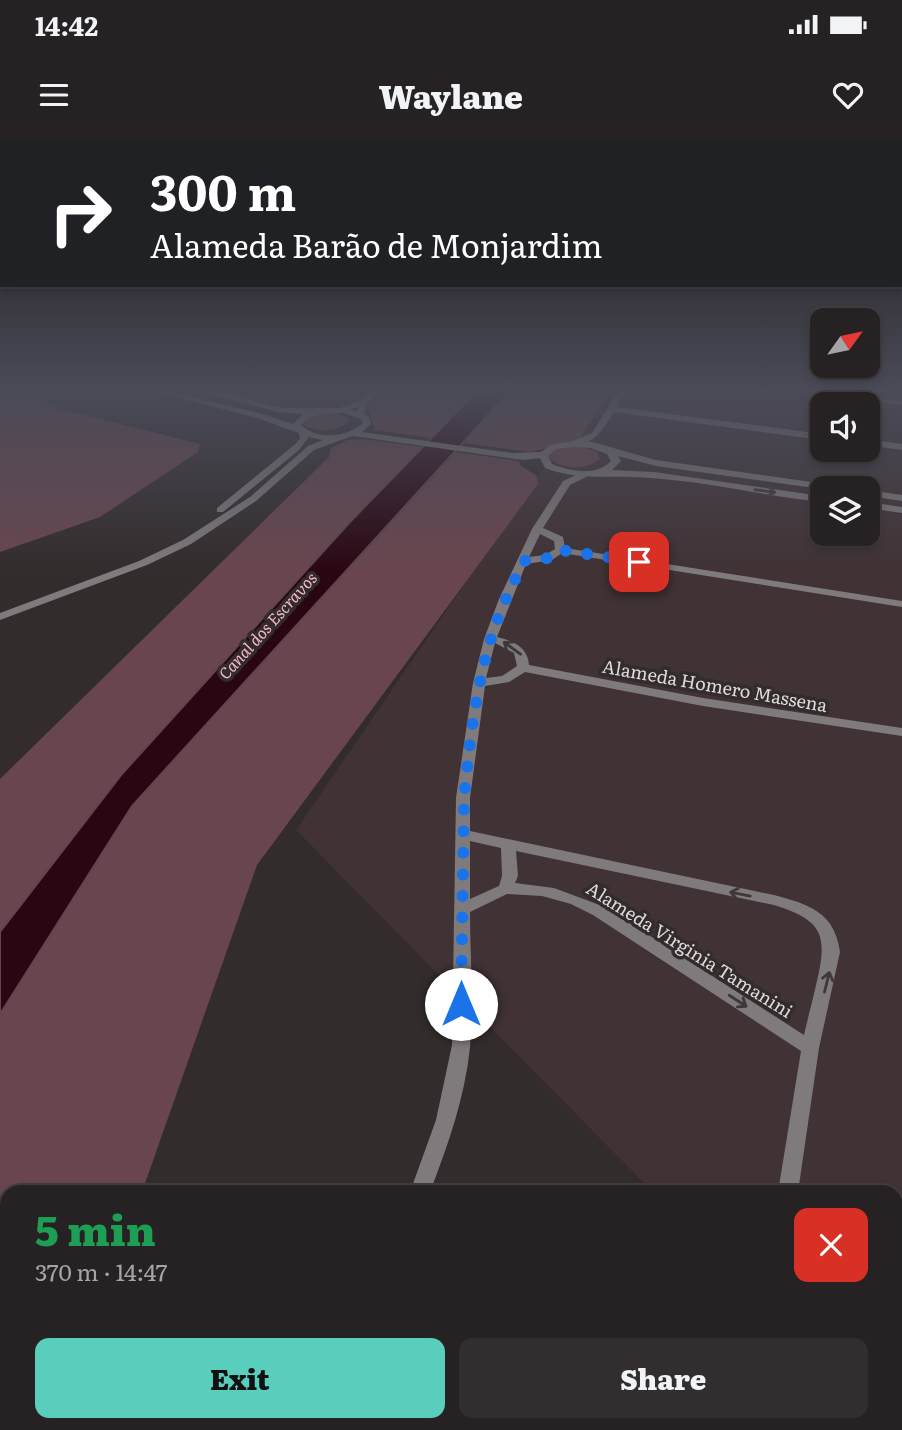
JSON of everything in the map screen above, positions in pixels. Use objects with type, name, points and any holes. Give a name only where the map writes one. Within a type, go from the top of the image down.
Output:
[{"type":"street","points":[[0,609],[86,578],[140,555],[193,527],[264,476],[290,452]]},
{"type":"street","points":[[0,617],[143,563],[187,542],[253,499],[307,452]]},
{"type":"street","points":[[496,452],[543,458],[557,470],[566,483]]},
{"type":"street","points":[[543,458],[548,452]]},
{"type":"street","points":[[600,472],[614,465],[616,461],[608,452]]},
{"type":"street","points":[[614,452],[656,463],[810,485]]},
{"type":"street","points":[[557,470],[585,474],[600,472],[654,475],[810,497]]},
{"type":"street","points":[[423,1185],[435,1157],[457,1081],[461,1045],[461,909],[465,786],[479,683],[490,639],[537,529],[566,483],[585,474]]},
{"type":"street","points":[[880,495],[902,498]]},
{"type":"street","points":[[880,507],[902,510]]},
{"type":"street","points":[[537,529],[559,539],[560,550]]},
{"type":"street","points":[[524,561],[548,558],[560,550],[902,604]]},
{"type":"street","points":[[479,683],[505,679],[523,668],[523,659],[518,650],[490,639]]},
{"type":"street","name":"Alameda Homero Massena","points":[[523,668],[702,702],[902,732]]},
{"type":"street","points":[[464,835],[774,900],[806,911],[828,929],[832,939],[832,953],[810,1048],[789,1185]]},
{"type":"street","points":[[505,889],[510,876],[508,845]]},
{"type":"street","name":"Alameda Virginia Tamanini","points":[[461,909],[505,889],[538,889],[574,898],[599,911],[810,1048]]},
{"type":"shaded area","points":[[0,452],[198,452],[100,517],[0,552]]},
{"type":"shaded area","points":[[330,452],[417,452],[349,523],[122,774],[0,932],[0,779],[329,457]]},
{"type":"shaded area","points":[[456,452],[519,461],[520,465],[537,476],[538,484],[257,865],[144,1185],[0,1185],[0,1014],[132,806]]},
{"type":"shaded area","points":[[555,452],[810,452],[810,462],[880,462],[880,452],[902,452],[902,1185],[646,1185],[296,830]]},
{"type":"shaded area","points":[[597,452],[600,459],[588,466],[566,467],[553,461],[548,457],[548,453]]},
{"type":"water","name":"Canal dos Escravos","points":[[418,452],[454,452],[132,806],[0,1014],[0,932],[122,774],[349,523]]},
{"type":"route","points":[[461,1004],[466,774],[479,683],[490,639],[505,599],[524,561],[548,558],[560,550],[639,562]]}]
